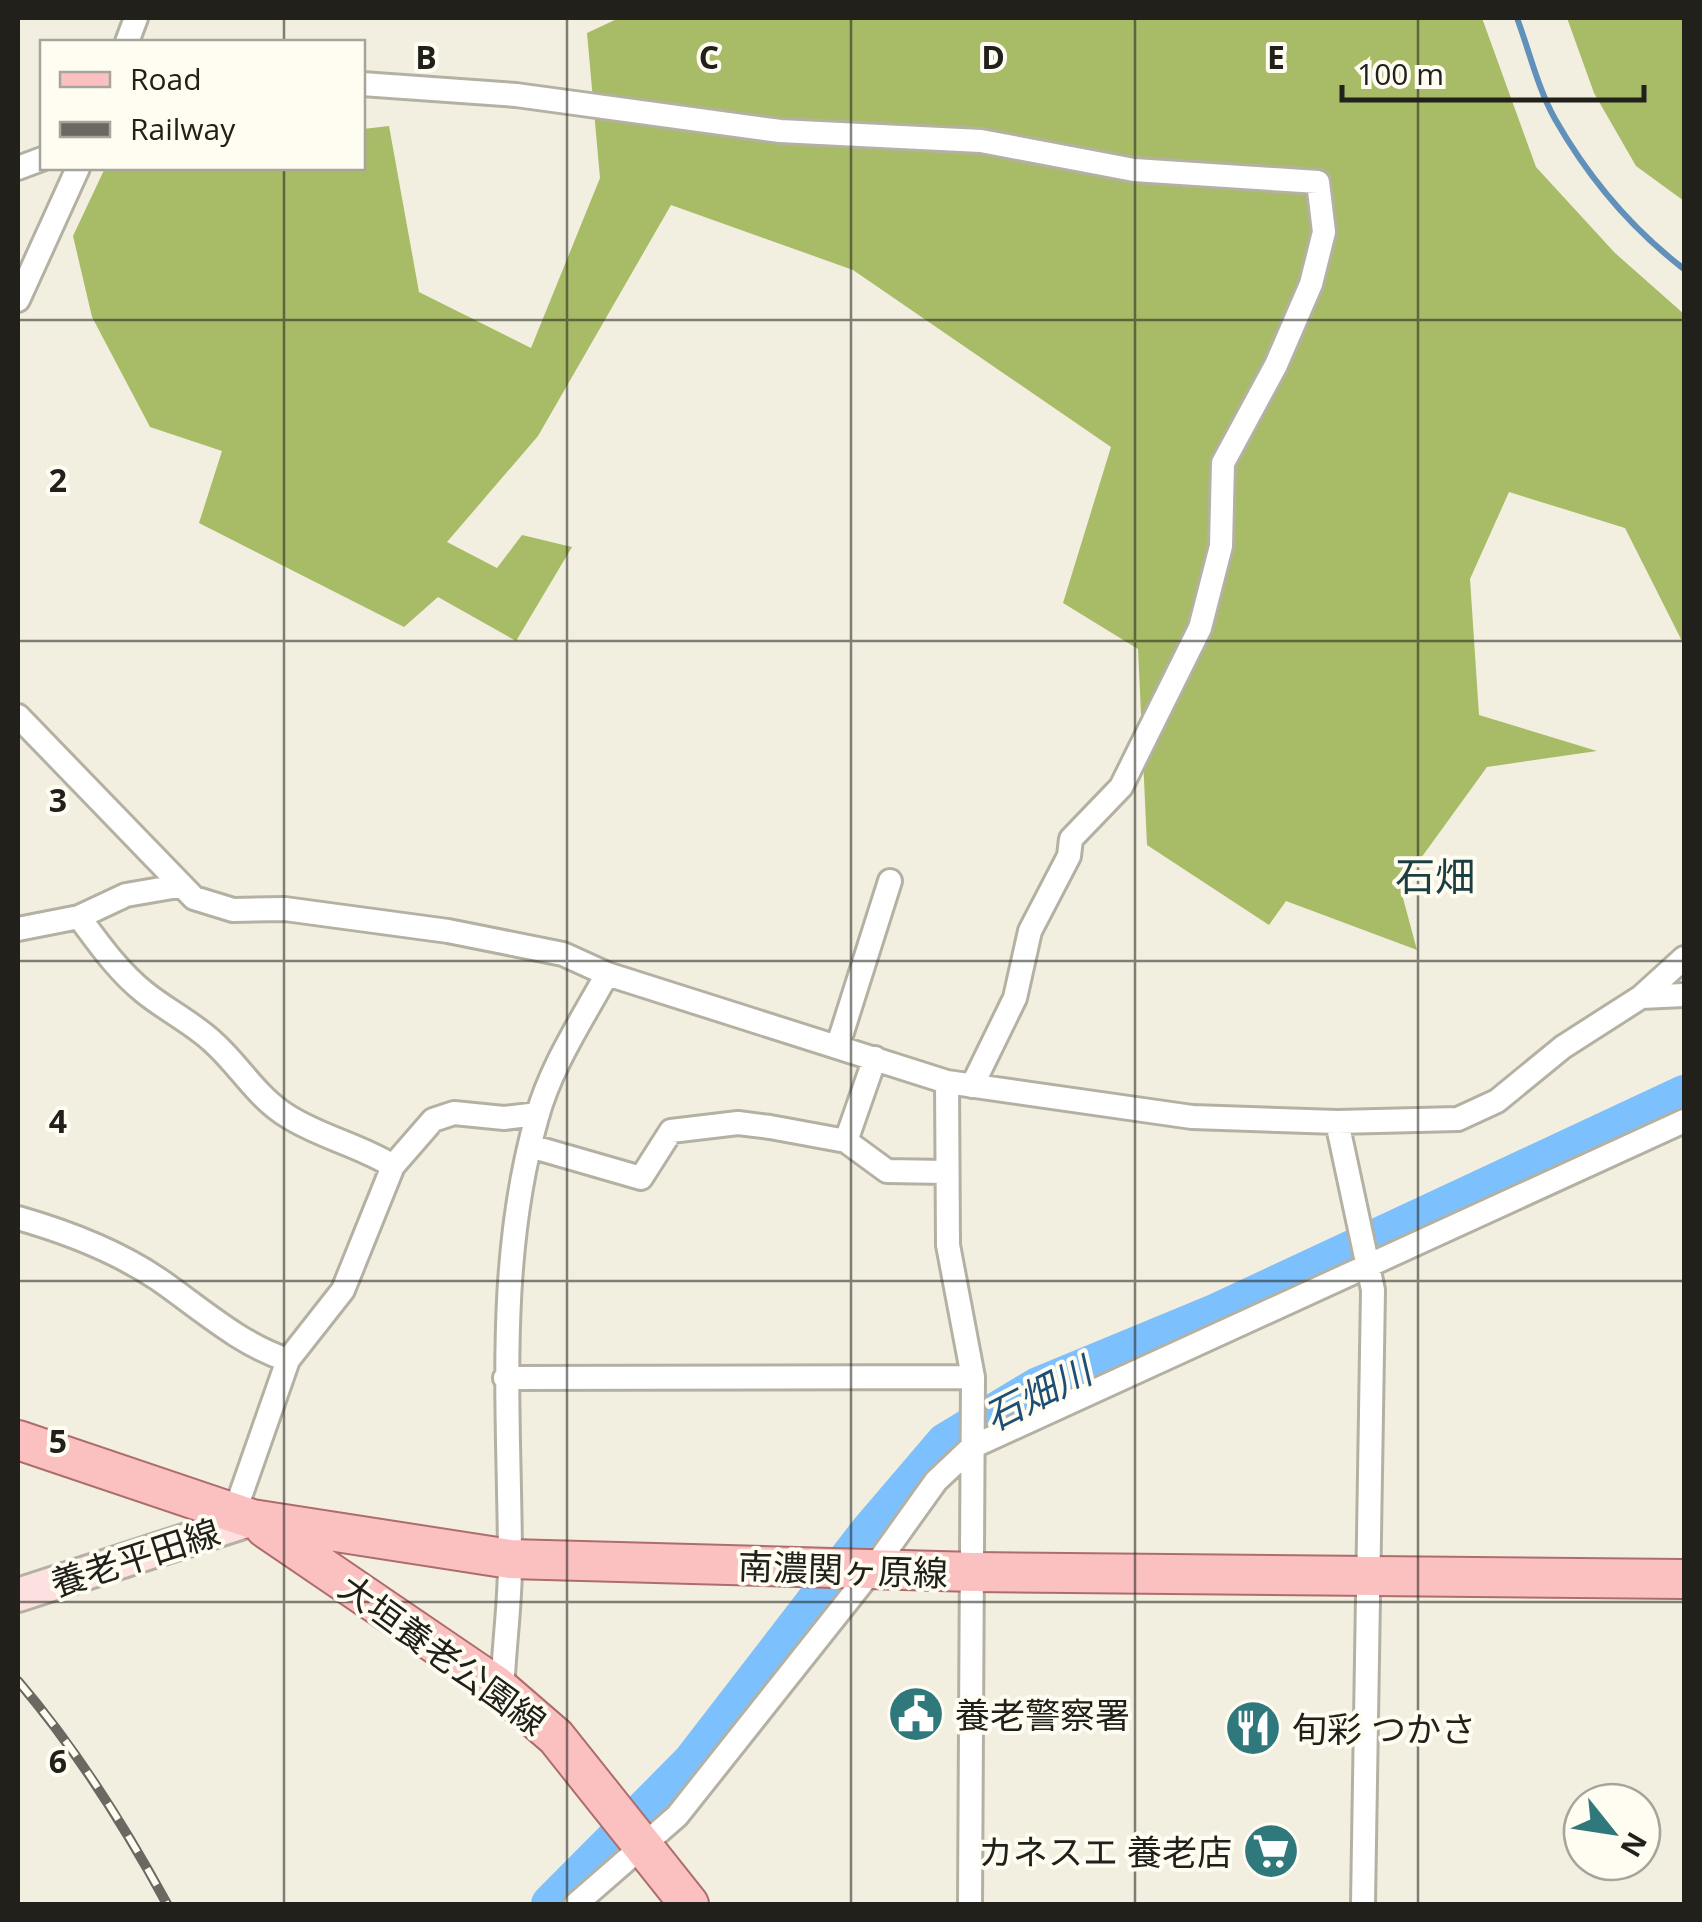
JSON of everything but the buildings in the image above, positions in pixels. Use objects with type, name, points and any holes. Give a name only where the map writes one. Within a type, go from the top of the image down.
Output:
[{"type":"main road","name":"南濃関ヶ原線","points":[[18,1440],[243,1516],[510,1559],[974,1572],[1684,1579]]},
{"type":"main road","name":"養老平田線","points":[[18,1595],[243,1516]]},
{"type":"main road","name":"大垣養老公園線","points":[[243,1516],[497,1686],[556,1737],[689,1904]]},
{"type":"street","points":[[365,84],[516,94],[780,131],[981,141],[1134,170],[1318,182],[1324,232],[1310,284],[1276,365],[1223,462],[1220,546],[1200,628],[1121,786],[1072,839],[1069,856],[1030,931],[1015,998],[972,1086]]},
{"type":"street","points":[[18,300],[77,170]]},
{"type":"street","points":[[18,716],[178,886],[194,898],[232,910],[285,908],[448,931],[563,954],[607,974],[947,1082],[972,1086],[1192,1117],[1337,1122],[1458,1119],[1497,1102],[1562,1047],[1641,996],[1684,958]]},
{"type":"street","points":[[838,1046],[890,881]]},
{"type":"street","points":[[18,929],[79,917],[126,894],[178,886]]},
{"type":"street","points":[[79,917],[114,963],[143,991],[213,1042],[250,1086],[286,1116],[325,1136],[362,1147],[393,1166]]},
{"type":"street","points":[[497,1686],[503,1676],[510,1559],[505,1378],[510,1255],[538,1114],[554,1071],[607,974]]},
{"type":"street","points":[[1641,996],[1684,994]]},
{"type":"street","points":[[846,1140],[875,1058]]},
{"type":"street","points":[[947,1082],[948,1245],[973,1378],[970,1904]]},
{"type":"street","points":[[243,1516],[288,1360],[344,1290],[393,1166],[433,1120],[454,1113],[504,1118],[538,1114]]},
{"type":"street","points":[[576,1904],[636,1838],[677,1816],[854,1568],[973,1442],[1368,1259],[1684,1121]]},
{"type":"street","points":[[1337,1122],[1368,1259],[1363,1904]]},
{"type":"street","points":[[530,1146],[642,1178],[671,1131],[683,1126],[738,1123],[846,1140],[887,1171],[946,1172]]},
{"type":"street","points":[[18,1218],[106,1248],[155,1276],[261,1351],[288,1360]]},
{"type":"street","points":[[505,1378],[973,1378]]},
{"type":"green space","points":[[619,18],[1482,18],[1536,167],[1615,253],[1684,314],[1684,645],[1625,528],[1509,492],[1470,579],[1479,715],[1597,751],[1487,767],[1400,887],[1417,950],[1286,901],[1269,925],[1147,845],[1138,649],[1063,603],[1111,447],[853,270],[671,205],[538,436],[447,542],[497,568],[522,535],[572,547],[516,641],[438,597],[404,627],[199,523],[222,451],[150,427],[92,317],[73,236],[104,170],[365,170],[365,129],[389,126],[419,292],[531,348],[600,178],[587,33]]},
{"type":"green space","points":[[1567,18],[1684,18],[1684,201],[1636,166],[1594,93]]},
{"type":"waterway","points":[[1517,18],[1544,95],[1568,140],[1629,219],[1684,269]]},
{"type":"waterway","name":"石畑川","points":[[550,1904],[691,1762],[869,1531],[945,1442],[1038,1386],[1217,1312],[1684,1094]]},
{"type":"railway","points":[[18,1681],[99,1789],[167,1904]]},
{"type":"place","name":"養老警察署","points":[[916,1714]]},
{"type":"place","name":"旬彩 つかさ","points":[[1253,1728]]},
{"type":"place","name":"カネスエ 養老店","points":[[1271,1851]]},
{"type":"district","name":"石畑","points":[[1435,875]]}]
